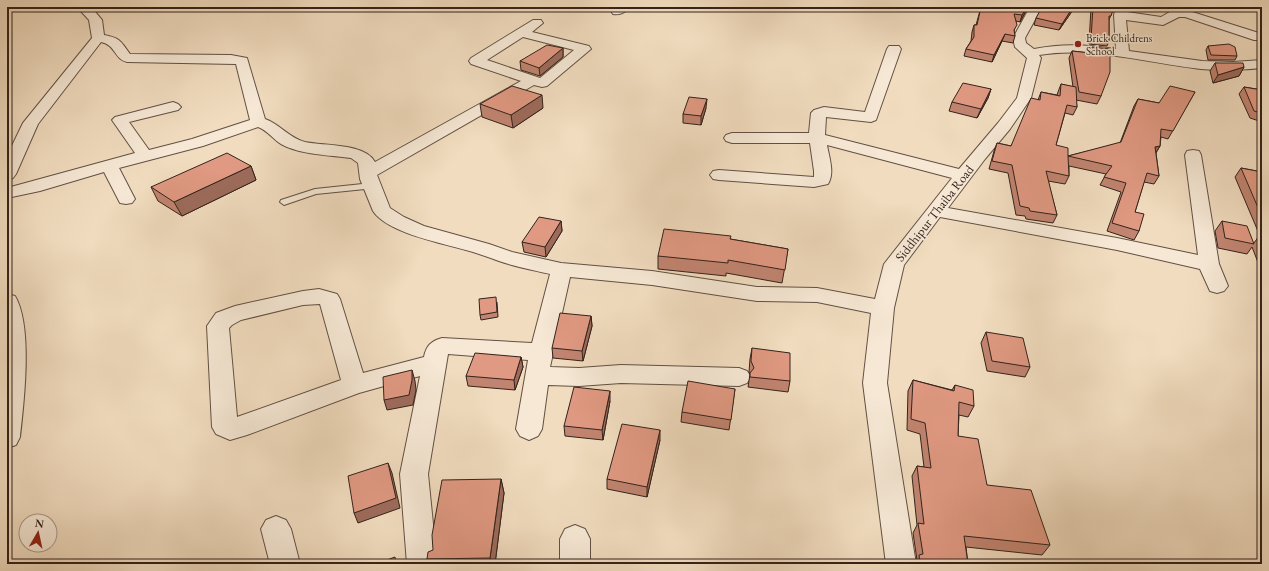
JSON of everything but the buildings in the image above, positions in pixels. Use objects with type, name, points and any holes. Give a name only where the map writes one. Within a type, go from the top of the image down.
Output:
[{"type":"street","points":[[7,174],[31,123],[98,38],[98,27],[96,20],[90,11],[83,7]]},
{"type":"street","points":[[1036,7],[1019,38],[1020,44],[1032,53],[1047,50],[1081,48],[1202,65],[1233,66],[1262,64]]},
{"type":"street","points":[[1123,53],[1121,11],[1163,21],[1184,10],[1259,37]]},
{"type":"street","points":[[537,23],[476,61],[539,84]]},
{"type":"street","points":[[370,179],[539,84],[568,60],[584,50],[521,33]]},
{"type":"street","points":[[98,38],[110,40],[118,45],[124,56],[127,58],[231,59],[242,61],[258,122]]},
{"type":"street","points":[[719,175],[814,182],[822,180],[823,172],[817,138],[819,113],[871,117],[894,49]]},
{"type":"street","name":"Siddhipur Thaiba Road","points":[[901,564],[874,383],[883,308],[894,264],[963,175],[1004,126],[1024,98],[1034,58],[1032,53]]},
{"type":"street","points":[[145,156],[120,120],[173,107]]},
{"type":"street","points":[[7,193],[197,143],[258,122],[272,128],[286,140],[300,146],[356,154],[366,161],[370,179],[382,210],[397,221],[416,230],[482,248],[507,257],[561,270],[652,278],[757,294],[817,295],[883,308]]},
{"type":"street","points":[[732,138],[817,138],[963,175]]},
{"type":"street","points":[[1193,155],[1209,264],[1217,286]]},
{"type":"street","points":[[109,165],[126,199]]},
{"type":"street","points":[[936,211],[1028,229],[1117,244],[1209,264]]},
{"type":"street","points":[[529,429],[541,352],[561,270]]},
{"type":"street","points":[[354,385],[329,299],[319,296],[303,298],[235,314],[224,319],[218,326],[225,427],[230,429],[248,425],[354,385],[433,364]]},
{"type":"street","points":[[7,437],[14,390],[9,313]]},
{"type":"street","points":[[422,564],[414,474],[424,425],[433,364],[437,350],[442,346],[541,352]]},
{"type":"street","points":[[538,376],[579,377],[621,374],[739,377]]},
{"type":"street","points":[[276,529],[285,564]]},
{"type":"lane","points":[[284,202],[315,192],[370,179]]},
{"type":"place","name":"Brick Childrens School","points":[[1078,44]]}]
